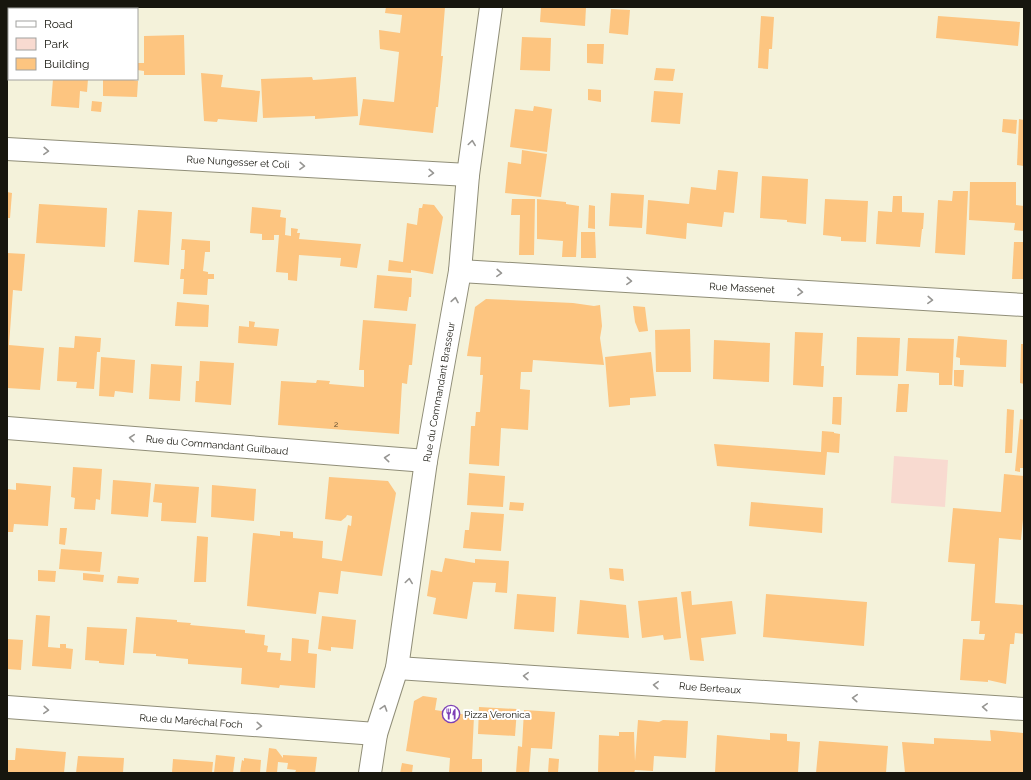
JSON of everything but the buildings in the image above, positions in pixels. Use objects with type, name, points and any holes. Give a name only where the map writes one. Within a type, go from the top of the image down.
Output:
[{"type":"street","name":"Rue du Commandant Brasseur","points":[[370,773],[376,734],[397,668],[426,461],[460,271],[468,175],[491,7]]},
{"type":"street","name":"Rue Nungesser et Coli","points":[[7,149],[468,175]]},
{"type":"street","name":"Rue Massenet","points":[[460,271],[1024,305]]},
{"type":"street","name":"Rue du Commandant Guilbaud","points":[[7,428],[426,461]]},
{"type":"street","name":"Rue Berteaux","points":[[397,668],[1024,709]]},
{"type":"street","name":"Rue du Maréchal Foch","points":[[7,707],[376,734]]},
{"type":"green space","points":[[894,456],[948,460],[945,507],[891,503]]},
{"type":"place","name":"Pizza Veronica","points":[[451,714]]}]
